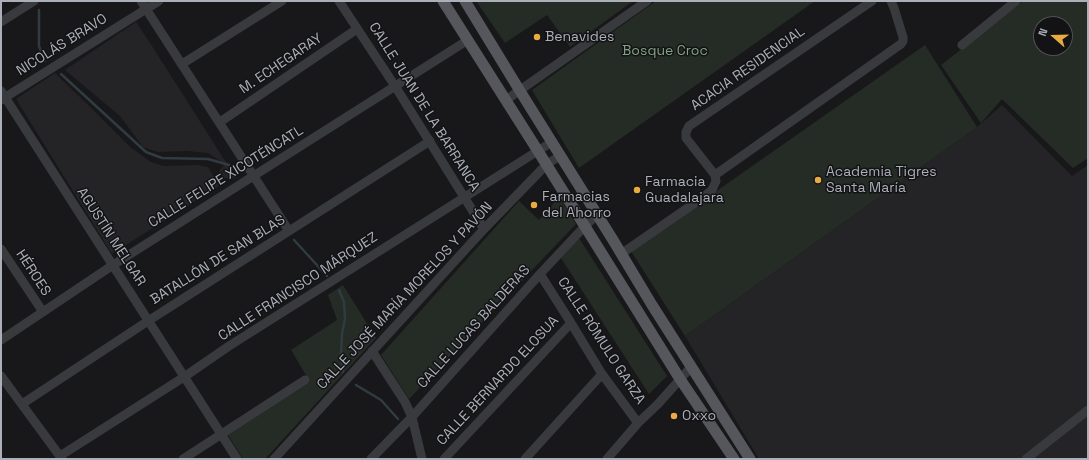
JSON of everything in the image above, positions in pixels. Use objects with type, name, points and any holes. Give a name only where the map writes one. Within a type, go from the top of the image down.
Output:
[{"type":"main road","points":[[443,1],[547,164],[680,379],[734,459]]},
{"type":"main road","points":[[465,1],[691,367],[750,459]]},
{"type":"street","points":[[1,22],[34,1]]},
{"type":"street","name":"NICOLÁS BRAVO","points":[[2,96],[144,5],[159,1]]},
{"type":"street","points":[[182,64],[282,1]]},
{"type":"street","name":"CALLE JUAN DE LA BARRANCA","points":[[339,1],[430,141],[484,229]]},
{"type":"street","points":[[506,100],[647,1]]},
{"type":"street","name":"ACACIA RESIDENCIAL","points":[[715,175],[686,138],[686,132],[689,126],[872,1]]},
{"type":"street","points":[[621,254],[705,196],[714,186],[716,181],[715,175],[901,44],[903,37],[891,1]]},
{"type":"street","points":[[962,45],[1016,1]]},
{"type":"street","points":[[144,5],[253,176],[290,231]]},
{"type":"street","name":"M. ECHEGARAY","points":[[220,122],[358,29]]},
{"type":"street","name":"CALLE FELIPE XICOTÉNCATL","points":[[1,340],[112,265],[468,40]]},
{"type":"street","name":"AGUSTÍN MELGAR","points":[[2,96],[237,459]]},
{"type":"street","name":"BATALLÓN DE SAN BLAS","points":[[22,404],[148,321],[430,141]]},
{"type":"street","name":"CALLE FRANCISCO MÁRQUEZ","points":[[61,457],[184,378],[230,346],[552,142]]},
{"type":"street","name":"CALLE JOSÉ MARÍA MORELOS Y PAVÓN","points":[[274,459],[484,229],[547,164],[560,156]]},
{"type":"street","name":"CALLE LUCAS BALDERAS","points":[[371,459],[412,417],[540,274],[597,215]]},
{"type":"street","name":"HÉROES","points":[[1,249],[42,312]]},
{"type":"street","name":"CALLE RÓMULO GARZA","points":[[540,274],[602,374],[638,423]]},
{"type":"street","name":"CALLE BERNARDO ELOSUA","points":[[444,459],[571,323]]},
{"type":"street","points":[[372,351],[402,397],[412,417],[422,459]]},
{"type":"street","points":[[607,459],[638,423],[658,404],[691,367]]},
{"type":"street","points":[[525,459],[602,374]]},
{"type":"street","points":[[1,376],[61,457]]},
{"type":"street","points":[[183,459],[305,380]]},
{"type":"street","points":[[1026,459],[1088,410]]},
{"type":"shaded area","points":[[136,22],[236,178],[223,178],[219,171],[225,164],[208,153],[187,151],[158,152],[143,147],[120,116],[65,70]]},
{"type":"shaded area","points":[[55,73],[130,147],[151,162],[163,166],[197,165],[208,167],[219,186],[112,254],[16,99]]},
{"type":"shaded area","points":[[1002,105],[1072,176],[1088,165],[1088,459],[759,459],[685,336],[977,127]]},
{"type":"green space","points":[[476,1],[633,1],[570,47],[547,15],[505,43]]},
{"type":"green space","name":"Bosque Croc","points":[[656,1],[815,1],[579,168],[532,90]]},
{"type":"green space","points":[[1023,1],[1088,1],[1088,158],[1073,168],[1002,99],[981,123],[941,65]]},
{"type":"green space","name":"Academia Tigres Santa María","points":[[925,45],[977,127],[685,336],[631,251]]},
{"type":"green space","points":[[559,197],[576,224],[409,399],[381,355],[519,201],[539,220]]},
{"type":"green space","points":[[579,238],[667,376],[649,394],[561,258]]},
{"type":"green space","points":[[343,285],[376,338],[265,459],[243,459],[228,435],[310,382],[291,350],[337,320],[328,295]]},
{"type":"waterway","points":[[39,10],[39,46],[45,61]]},
{"type":"waterway","points":[[61,74],[146,152],[162,158],[208,159],[229,165]]},
{"type":"waterway","points":[[294,240],[327,276]]},
{"type":"waterway","points":[[339,290],[344,302],[345,319],[342,334],[341,356],[343,372]]},
{"type":"waterway","points":[[356,385],[381,400],[398,419]]},
{"type":"place","name":"Benavides","points":[[537,37]]},
{"type":"place","name":"Academia Tigres Santa María","points":[[818,180]]},
{"type":"place","name":"Farmacia Guadalajara","points":[[637,190]]},
{"type":"place","name":"Farmacias del Ahorro","points":[[534,205]]},
{"type":"place","name":"Oxxo","points":[[674,416]]}]
